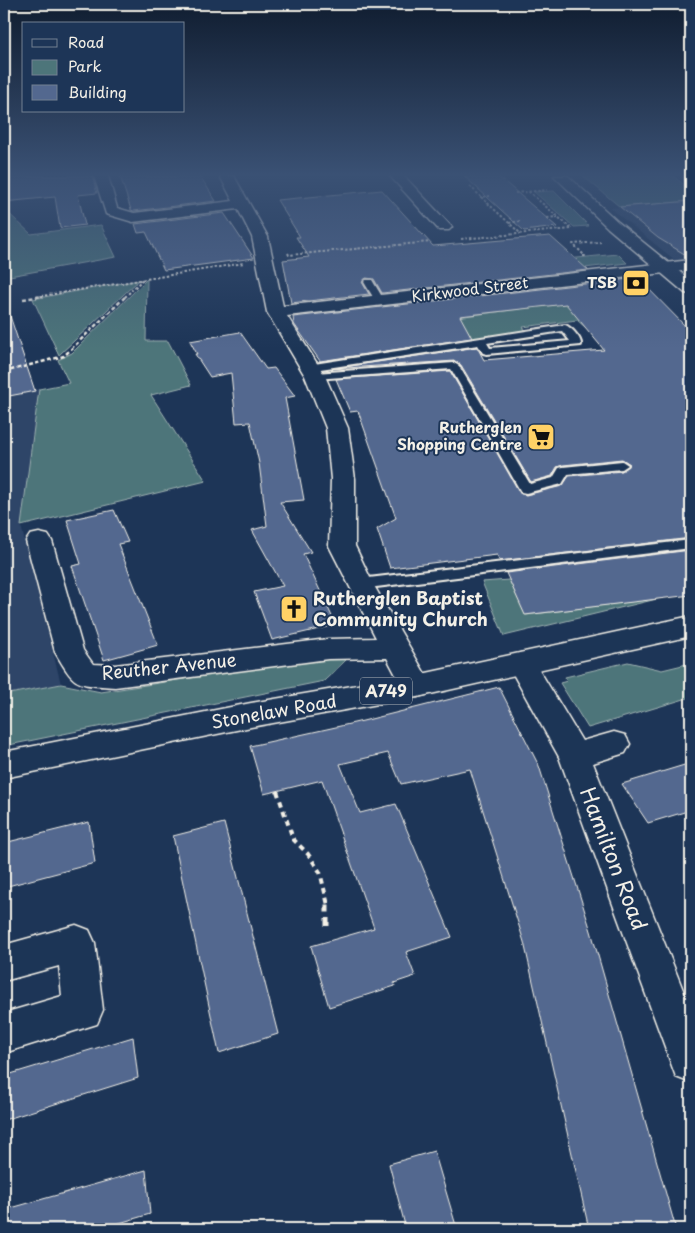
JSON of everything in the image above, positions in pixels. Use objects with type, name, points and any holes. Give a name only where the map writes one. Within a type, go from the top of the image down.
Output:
[{"type":"street","points":[[258,234],[276,312],[313,372],[337,428],[343,479],[342,546],[360,584],[418,686]]},
{"type":"street","points":[[625,234],[691,295]]},
{"type":"street","name":"Kirkwood Street","points":[[276,312],[691,265]]},
{"type":"street","points":[[664,268],[691,289]]},
{"type":"street","name":"Reuther Avenue","points":[[40,541],[69,652],[84,674],[115,676],[328,649],[395,648]]},
{"type":"street","name":"Stonelaw Road","points":[[4,765],[251,715],[418,686],[691,626]]},
{"type":"street","name":"Hamilton Road","points":[[521,663],[574,756],[691,1062]]},
{"type":"street","points":[[574,756],[614,744]]},
{"type":"street","points":[[4,963],[76,943],[83,1010],[4,1033]]},
{"type":"lane","points":[[369,282],[379,300]]},
{"type":"lane","points":[[313,372],[481,341],[566,328],[577,343],[487,350],[481,341]]},
{"type":"lane","points":[[313,372],[454,366],[526,488],[558,481],[563,471],[622,465]]},
{"type":"lane","points":[[360,584],[691,544]]},
{"type":"path","points":[[576,257],[585,256],[573,244],[605,241]]},
{"type":"path","points":[[23,299],[144,277],[264,260]]},
{"type":"path","points":[[4,372],[48,362],[64,356],[144,277]]},
{"type":"path","points":[[277,791],[293,839],[308,854],[320,872],[328,907],[327,926]]},
{"type":"shaded area","points":[[642,234],[691,234],[691,273]]},
{"type":"shaded area","points":[[39,389],[21,526],[61,684],[4,695],[4,396]]},
{"type":"green space","points":[[4,234],[105,234],[116,257],[4,277]]},
{"type":"green space","points":[[618,254],[627,263],[482,280],[505,265]]},
{"type":"green space","points":[[147,279],[146,341],[168,341],[191,385],[151,395],[206,481],[21,526],[39,389],[69,383],[58,360],[72,353]]},
{"type":"green space","points":[[139,280],[59,355],[33,299]]},
{"type":"green space","points":[[621,296],[586,328],[577,320],[523,327],[526,331],[419,347],[402,324]]},
{"type":"green space","points":[[509,580],[526,615],[661,598],[504,636],[482,582]]},
{"type":"green space","points":[[331,656],[346,660],[324,681],[4,746],[4,695],[61,684],[101,692]]},
{"type":"green space","points":[[628,662],[662,670],[691,663],[691,697],[588,728],[560,683],[567,681],[565,677]]},
{"type":"building","points":[[147,234],[238,234],[254,258],[164,270]]},
{"type":"building","points":[[298,234],[422,234],[433,246],[550,236],[588,270],[382,293],[374,279],[366,278],[362,282],[369,294],[291,303],[283,260],[309,257],[296,237],[300,237]]},
{"type":"building","points":[[653,234],[691,234],[691,258]]},
{"type":"building","points":[[638,278],[691,332],[691,538],[500,561],[497,555],[390,568],[377,529],[396,518],[358,411],[350,412],[336,379],[450,371],[521,494],[526,495],[562,486],[569,476],[622,471],[630,464],[622,459],[563,465],[557,467],[552,476],[531,482],[461,365],[455,361],[331,369],[477,347],[484,360],[604,350],[566,304],[460,316],[472,338],[320,361],[294,324],[293,317]]},
{"type":"building","points":[[8,310],[35,391],[4,397],[4,311]]},
{"type":"building","points":[[240,332],[266,369],[274,368],[295,396],[285,398],[304,500],[280,502],[311,552],[303,554],[336,625],[272,640],[254,592],[283,586],[252,530],[267,526],[259,463],[250,422],[236,423],[231,373],[210,377],[195,354],[197,354],[190,341]]},
{"type":"building","points":[[114,510],[128,542],[118,544],[158,645],[104,660],[72,566],[81,564],[67,520]]},
{"type":"building","points":[[691,550],[691,595],[525,615],[506,573]]},
{"type":"building","points":[[499,687],[539,766],[591,931],[676,1229],[589,1229],[524,942],[470,769],[401,784],[388,753],[340,764],[360,813],[396,804],[452,937],[406,952],[415,976],[394,983],[395,986],[329,1007],[311,946],[374,928],[322,780],[264,794],[250,746],[363,721]]},
{"type":"building","points":[[691,763],[691,810],[648,823],[622,784]]},
{"type":"building","points":[[89,822],[95,863],[4,887],[4,843]]},
{"type":"building","points":[[224,823],[278,1034],[219,1053],[173,836]]},
{"type":"building","points":[[133,1037],[138,1078],[4,1120],[4,1076]]},
{"type":"building","points":[[434,1151],[457,1229],[406,1229],[389,1164]]},
{"type":"building","points":[[146,1170],[150,1214],[99,1229],[4,1229],[4,1210]]},
{"type":"place","name":"TSB","points":[[636,283]]},
{"type":"place","name":"Rutherglen Shopping Centre","points":[[541,437]]},
{"type":"place","name":"Rutherglen Baptist Community Church","points":[[294,609]]}]
